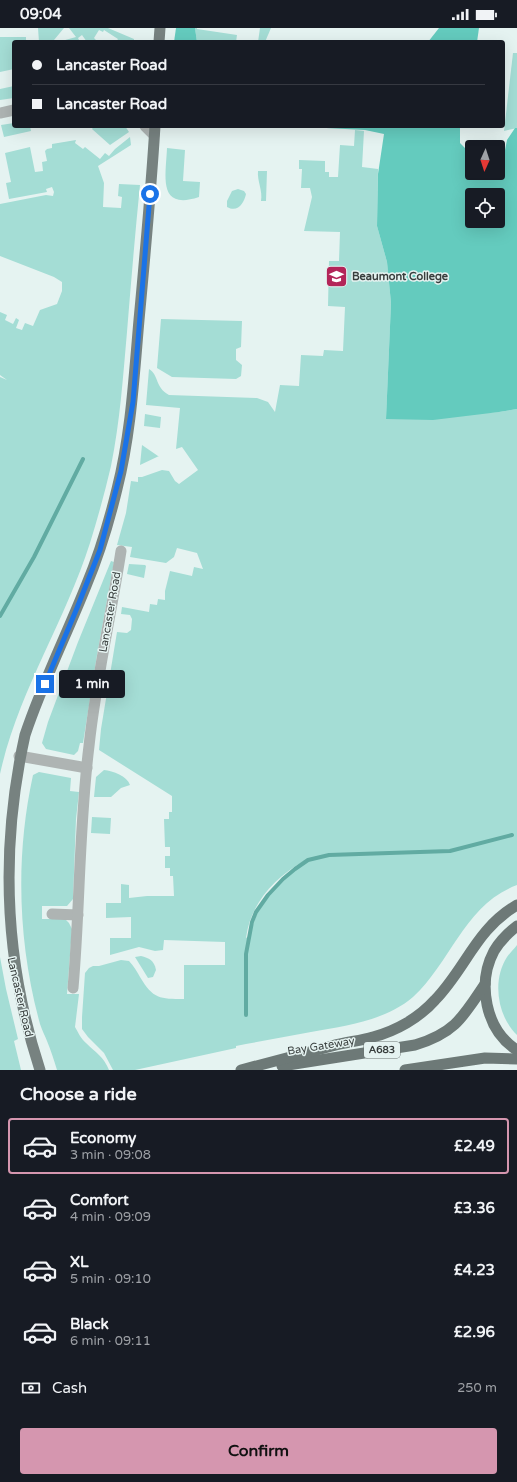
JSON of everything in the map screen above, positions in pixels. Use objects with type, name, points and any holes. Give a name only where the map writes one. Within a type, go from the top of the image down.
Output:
[{"type":"highway","points":[[241,1070],[342,1043],[374,1037],[396,1029],[418,1016],[450,984],[480,937],[489,926],[517,904]]},
{"type":"highway","points":[[517,926],[505,936],[494,950],[488,967],[485,984],[487,1007],[496,1028],[511,1046],[517,1050]]},
{"type":"highway","name":"Bay Gateway","points":[[254,1070],[415,1045],[431,1040],[440,1036],[458,1021],[485,984]]},
{"type":"highway","name":"A683","points":[[405,1070],[485,1058],[517,1059]]},
{"type":"main road","points":[[159,40],[160,28]]},
{"type":"main road","name":"Lancaster Road","points":[[40,1070],[22,1010],[9,947],[5,905],[5,836],[19,756],[42,690],[100,550],[121,471],[133,402],[154,130]]},
{"type":"street","points":[[0,113],[12,110]]},
{"type":"street","name":"Lancaster Road","points":[[73,988],[88,746],[121,551]]},
{"type":"street","points":[[19,756],[87,768]]},
{"type":"street","points":[[52,914],[78,915]]},
{"type":"shaded area","points":[[38,28],[64,28],[54,40],[39,40]]},
{"type":"shaded area","points":[[69,28],[108,28],[134,40],[117,40],[118,39],[104,30],[103,32],[99,30],[94,38],[96,40],[86,40],[82,35],[78,38],[79,40],[65,40],[76,37]]},
{"type":"shaded area","points":[[195,28],[237,35],[236,40],[197,40]]},
{"type":"shaded area","points":[[260,28],[271,28],[266,40],[258,40]]},
{"type":"shaded area","points":[[0,37],[26,37],[26,40],[12,40],[12,69],[0,72]]},
{"type":"shaded area","points":[[513,53],[517,53],[517,128],[504,131]]},
{"type":"shaded area","points":[[12,86],[12,98],[0,100],[0,89]]},
{"type":"shaded area","points":[[12,123],[12,128],[30,128],[31,131],[4,137],[1,125]]},
{"type":"shaded area","points":[[126,128],[129,132],[110,145],[92,129]]},
{"type":"shaded area","points":[[355,130],[364,131],[362,167],[378,169],[377,226],[387,262],[391,303],[386,419],[499,412],[517,409],[517,885],[499,894],[484,906],[471,920],[426,983],[413,997],[390,1012],[351,1025],[236,1046],[236,1048],[135,1070],[113,1070],[104,1053],[82,1029],[85,973],[89,968],[121,960],[129,961],[153,994],[169,999],[184,999],[184,965],[225,965],[225,942],[164,940],[163,950],[155,951],[139,947],[110,955],[110,938],[131,938],[131,917],[106,918],[106,903],[121,903],[121,884],[129,885],[129,898],[174,896],[173,876],[170,876],[170,868],[165,868],[165,856],[170,856],[170,847],[165,847],[164,819],[169,819],[169,812],[172,812],[172,796],[99,750],[117,632],[127,633],[131,630],[132,619],[130,615],[121,614],[122,607],[149,612],[150,604],[157,605],[158,599],[165,600],[165,591],[170,571],[192,576],[194,567],[203,569],[197,553],[177,548],[174,557],[166,563],[130,557],[132,547],[117,545],[126,513],[131,481],[138,482],[138,477],[162,470],[169,471],[175,481],[179,484],[198,470],[182,447],[176,449],[180,408],[146,405],[149,369],[154,375],[161,389],[169,395],[257,398],[268,402],[275,412],[280,385],[299,386],[301,355],[323,356],[324,350],[343,351],[345,307],[328,306],[329,261],[339,261],[340,232],[304,231],[312,197],[310,188],[301,188],[302,169],[299,169],[299,160],[325,161],[325,172],[329,172],[329,177],[338,177],[340,145],[354,146]],"holes":[[[304,861],[272,892],[258,911],[249,936],[246,938],[248,926],[258,903],[274,883]]]},
{"type":"shaded area","points":[[130,137],[131,145],[98,166],[104,183],[103,207],[121,208],[122,197],[118,196],[119,184],[140,185],[121,399],[111,466],[96,524],[80,572],[18,714],[0,774],[0,377],[7,380],[0,375],[0,312],[7,315],[5,320],[13,324],[16,318],[19,320],[16,328],[22,330],[25,323],[33,326],[40,310],[57,304],[62,291],[62,282],[54,277],[0,256],[0,204],[46,195],[53,196],[54,192],[52,187],[46,189],[47,192],[9,199],[6,183],[11,182],[5,153],[30,147],[35,172],[43,171],[42,162],[47,161],[45,151],[52,148],[52,144],[76,140],[75,143],[83,149],[85,147],[100,159],[105,153],[109,156]]},
{"type":"shaded area","points":[[167,148],[185,150],[183,181],[200,182],[199,197],[186,200],[176,199],[170,195],[167,188],[166,179]]},
{"type":"shaded area","points":[[258,171],[267,171],[266,201],[261,201]]},
{"type":"shaded area","points":[[238,189],[244,191],[246,194],[244,201],[237,208],[231,209],[227,207],[227,201],[232,191]]},
{"type":"shaded area","points":[[161,319],[242,321],[241,347],[236,349],[236,360],[242,365],[241,376],[236,379],[172,377],[157,368]]},
{"type":"shaded area","points":[[145,414],[161,417],[160,428],[144,426]]},
{"type":"shaded area","points":[[142,445],[158,456],[159,456],[140,465]]},
{"type":"shaded area","points":[[111,561],[114,562],[83,743],[80,743],[78,751],[74,755],[46,749],[42,743],[48,722],[78,642]]},
{"type":"shaded area","points":[[129,564],[145,565],[144,578],[127,574]]},
{"type":"shaded area","points":[[104,770],[123,777],[130,785],[121,788],[111,797],[94,797],[96,777]]},
{"type":"shaded area","points":[[39,772],[71,778],[70,791],[79,792],[76,819],[73,899],[67,906],[42,906],[42,919],[65,919],[72,929],[67,994],[79,994],[75,1027],[83,1040],[102,1058],[109,1070],[57,1070],[40,1024],[27,963],[23,932],[22,900],[23,838],[27,806],[33,775]]},
{"type":"shaded area","points":[[92,817],[111,818],[110,834],[91,833]]},
{"type":"shaded area","points":[[517,945],[517,1035],[510,1027],[501,1008],[498,987],[502,966]]},
{"type":"shaded area","points":[[141,956],[149,959],[154,964],[156,970],[153,977],[148,978],[135,957]]},
{"type":"shaded area","points":[[0,957],[18,1039],[14,1041],[21,1070],[0,1070]]},
{"type":"green space","points":[[176,28],[195,28],[197,40],[174,40]]},
{"type":"green space","points":[[439,28],[479,28],[477,40],[430,40]]},
{"type":"green space","points":[[326,128],[460,128],[460,143],[465,148],[465,180],[505,180],[505,150],[507,140],[515,128],[517,128],[517,409],[433,420],[386,419],[391,303],[387,262],[377,226],[378,174],[384,134],[365,130]]},
{"type":"waterway","points":[[0,616],[34,557],[83,459]]},
{"type":"waterway","points":[[246,1015],[246,954],[252,922],[256,912],[268,895],[283,879],[308,860],[329,855],[450,851],[512,835]]},
{"type":"place","name":"Beaumont College","points":[[337,276]]},
{"type":"route","points":[[45,684],[100,550],[121,471],[133,402],[150,194]]}]
